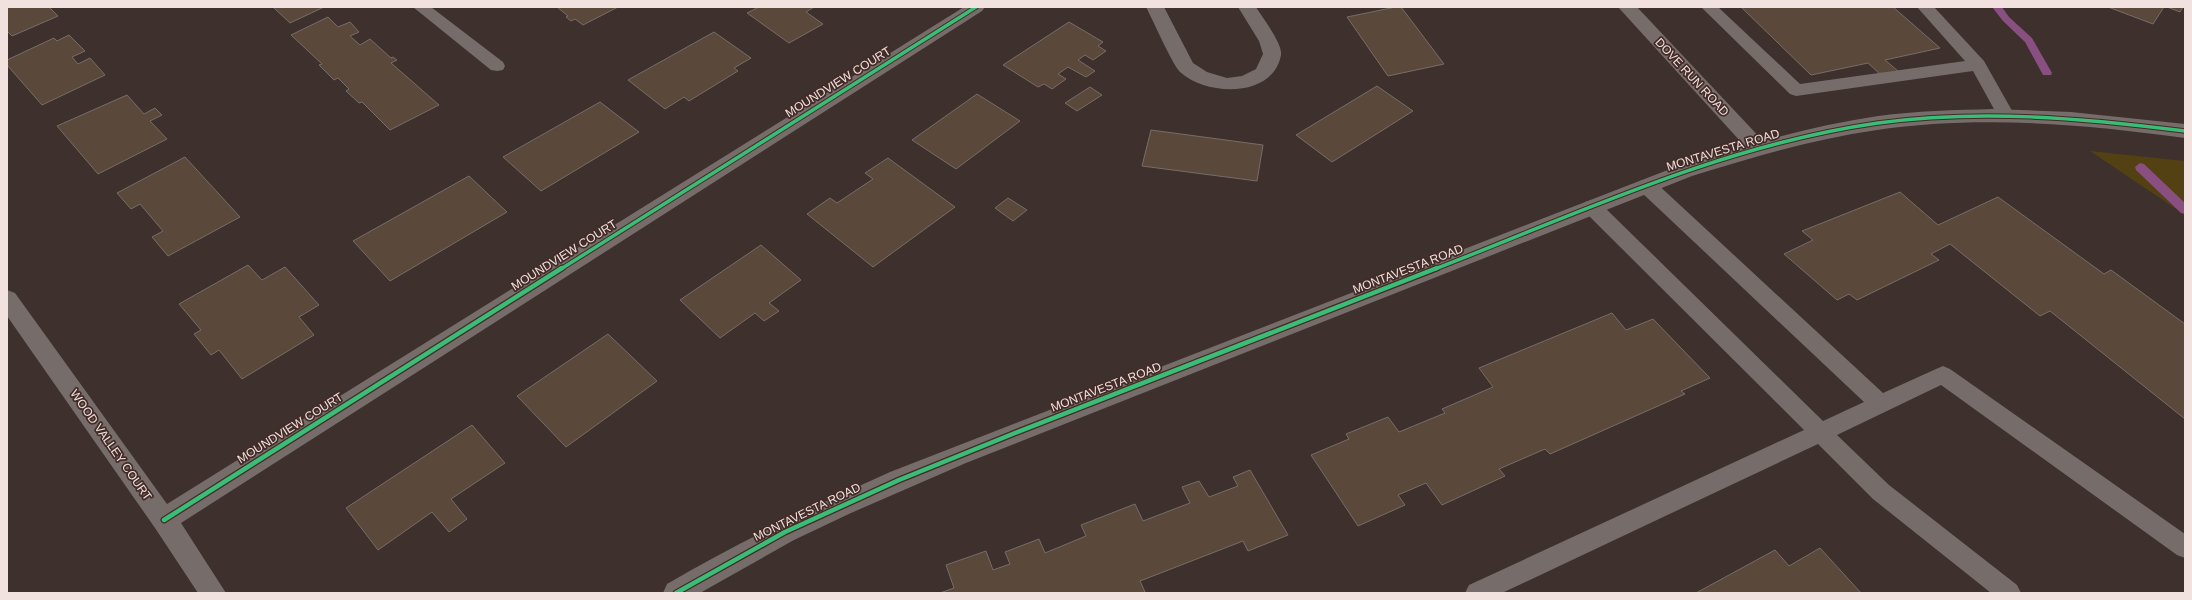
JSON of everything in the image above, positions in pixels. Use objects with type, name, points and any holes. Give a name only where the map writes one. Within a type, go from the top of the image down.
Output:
[{"type":"street","name":"MOUNDVIEW COURT","points":[[164,520],[976,7]]},
{"type":"street","points":[[1154,7],[1186,67],[1200,76],[1227,84],[1246,82],[1264,73],[1272,54],[1268,41],[1247,7]]},
{"type":"street","name":"DOVE RUN ROAD","points":[[1627,7],[1758,148]]},
{"type":"street","name":"MONTAVESTA ROAD","points":[[676,593],[773,538],[834,509],[958,455],[1685,170],[1758,148],[1802,137],[1879,123],[2006,116],[2093,121],[2185,131]]},
{"type":"street","name":"WOOD VALLEY COURT","points":[[7,299],[164,520],[213,593]]},
{"type":"lane","points":[[421,7],[497,66]]},
{"type":"lane","points":[[1709,7],[1796,90],[1978,64]]},
{"type":"lane","points":[[1925,7],[1978,64],[2006,116]]},
{"type":"lane","points":[[1647,186],[1880,404]]},
{"type":"lane","points":[[1592,207],[1881,492],[2009,593]]},
{"type":"lane","points":[[1477,593],[1943,374],[2185,547]]},
{"type":"shaded area","points":[[2090,151],[2185,161],[2185,215]]},
{"type":"building","points":[[7,7],[49,7],[58,16],[12,36],[7,31]]},
{"type":"building","points":[[273,7],[324,7],[290,23]]},
{"type":"building","points":[[557,7],[618,7],[583,25],[575,19],[571,21],[566,17],[568,16]]},
{"type":"building","points":[[759,7],[814,7],[806,12],[823,24],[789,43],[747,13]]},
{"type":"building","points":[[1401,7],[1444,64],[1388,76],[1347,17]]},
{"type":"building","points":[[1741,7],[1893,7],[1940,48],[1885,60],[1898,71],[1881,75],[1868,63],[1811,75]]},
{"type":"building","points":[[2108,7],[2164,7],[2153,24]]},
{"type":"building","points":[[2167,7],[2183,7],[2180,12]]},
{"type":"building","points":[[328,17],[338,27],[350,22],[359,32],[350,36],[360,45],[370,39],[391,58],[393,57],[397,60],[391,63],[439,105],[390,130],[362,102],[359,103],[346,91],[349,89],[338,78],[334,80],[319,65],[322,64],[291,35]]},
{"type":"building","points":[[1069,22],[1103,42],[1098,46],[1106,51],[1093,60],[1085,55],[1078,60],[1095,71],[1086,77],[1068,67],[1058,74],[1066,79],[1052,89],[1044,84],[1038,87],[1003,65]]},
{"type":"building","points":[[714,32],[751,58],[734,68],[738,71],[689,101],[684,97],[665,109],[628,80]]},
{"type":"building","points":[[69,35],[85,51],[72,57],[78,64],[90,58],[105,75],[42,105],[7,65],[7,60],[54,38],[57,41]]},
{"type":"building","points":[[1377,86],[1413,111],[1332,162],[1296,135]]},
{"type":"building","points":[[1090,87],[1102,95],[1077,111],[1065,103]]},
{"type":"building","points":[[977,94],[1020,121],[956,169],[912,140]]},
{"type":"building","points":[[127,95],[144,114],[155,108],[162,115],[150,121],[167,139],[98,174],[57,126]]},
{"type":"building","points":[[600,102],[639,132],[541,191],[503,157]]},
{"type":"building","points":[[1151,130],[1263,145],[1257,181],[1142,166]]},
{"type":"building","points":[[185,157],[240,217],[168,256],[152,237],[163,231],[140,204],[131,209],[117,193]]},
{"type":"building","points":[[888,158],[955,207],[873,267],[807,214],[830,198],[837,203],[873,179],[865,173]]},
{"type":"building","points":[[469,176],[507,212],[390,281],[353,241]]},
{"type":"building","points":[[1900,192],[1938,225],[1998,197],[2104,274],[2111,270],[2185,324],[2185,419],[2050,311],[2040,316],[1950,244],[1931,254],[1939,260],[1857,300],[1849,294],[1837,300],[1784,254],[1813,240],[1802,231]]},
{"type":"building","points":[[1008,198],[1027,210],[1013,221],[995,208]]},
{"type":"building","points":[[761,245],[801,280],[769,303],[779,311],[764,321],[755,313],[720,338],[680,300]]},
{"type":"building","points":[[248,265],[262,280],[285,267],[319,305],[299,317],[314,335],[242,379],[219,350],[211,355],[194,334],[201,330],[179,304]]},
{"type":"building","points":[[1612,313],[1626,330],[1653,319],[1710,378],[1681,391],[1685,394],[1550,454],[1545,449],[1499,469],[1505,476],[1442,505],[1426,483],[1398,495],[1405,505],[1358,526],[1311,455],[1349,439],[1346,434],[1388,417],[1399,432],[1445,413],[1442,409],[1493,387],[1479,368]]},
{"type":"building","points":[[608,334],[657,381],[566,447],[517,396]]},
{"type":"building","points":[[472,425],[505,463],[451,499],[467,519],[449,532],[432,512],[378,550],[346,508]]},
{"type":"building","points":[[1250,470],[1288,535],[1248,551],[1243,541],[1140,581],[1145,592],[1143,593],[940,593],[954,588],[946,565],[986,551],[993,570],[1010,564],[1005,552],[1039,539],[1045,553],[1086,536],[1081,525],[1135,504],[1143,521],[1190,503],[1182,487],[1199,481],[1209,497],[1238,486],[1233,477]]},
{"type":"building","points":[[1820,548],[1861,593],[1696,593],[1775,550],[1789,566]]},
{"type":"waterway","points":[[1997,7],[2006,19],[2029,40],[2047,73]]},
{"type":"waterway","points":[[2140,167],[2185,210]]},
{"type":"cycle path","points":[[164,520],[976,7]]},
{"type":"cycle path","points":[[676,593],[730,561],[785,532],[899,480],[1132,387],[1685,171],[1781,143],[1829,132],[1878,123],[1916,119],[1954,116],[2032,116],[2109,122],[2185,131]]}]
